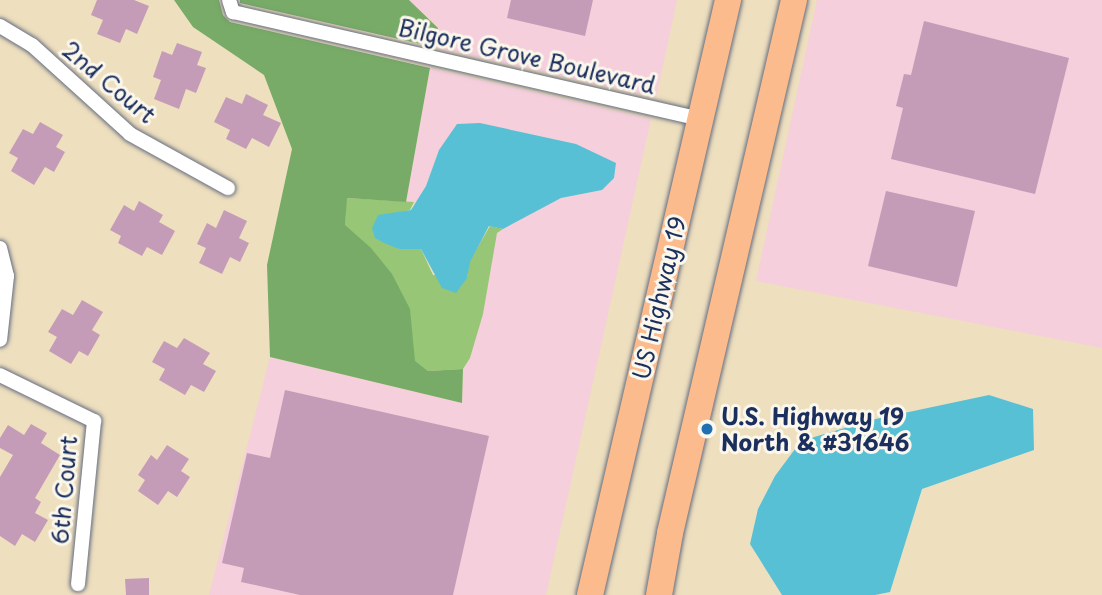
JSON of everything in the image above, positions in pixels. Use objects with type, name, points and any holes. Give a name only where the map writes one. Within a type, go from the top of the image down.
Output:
[{"type":"highway","name":"US Highway 19","points":[[590,595],[728,0]]},
{"type":"highway","points":[[659,595],[670,533],[794,0]]},
{"type":"street","name":"Bilgore Grove Boulevard","points":[[229,0],[233,12],[701,119]]},
{"type":"street","name":"2nd Court","points":[[0,26],[32,45],[130,134],[228,188]]},
{"type":"street","points":[[0,248],[7,276],[0,340]]},
{"type":"street","name":"6th Court","points":[[0,375],[94,421],[78,584]]},
{"type":"shaded area","points":[[409,0],[677,0],[656,98],[434,47],[438,27]]},
{"type":"shaded area","points":[[817,0],[1102,0],[1102,348],[756,281]]},
{"type":"shaded area","points":[[430,68],[651,119],[546,595],[209,595],[270,357],[462,403],[463,369],[470,358],[497,233],[536,209],[561,198],[602,190],[439,150],[417,202],[406,202]]},
{"type":"green space","points":[[174,0],[219,0],[223,15],[230,22],[430,68],[406,202],[347,198],[345,225],[371,248],[392,274],[410,309],[415,361],[428,371],[463,369],[462,403],[270,357],[267,265],[292,149],[264,75],[193,27]]},
{"type":"green space","points":[[240,0],[409,0],[438,28],[434,47],[240,3]]},
{"type":"green space","points":[[346,198],[414,202],[410,210],[398,213],[398,249],[421,249],[433,275],[467,278],[469,262],[490,226],[503,229],[497,233],[483,314],[470,358],[463,369],[428,371],[414,361],[412,335],[345,225]]},
{"type":"water","points":[[480,123],[576,144],[616,163],[614,178],[602,190],[561,198],[503,229],[489,226],[470,262],[467,278],[456,293],[442,288],[421,249],[399,249],[384,243],[375,238],[372,228],[378,215],[411,210],[426,186],[439,150],[457,124]]},
{"type":"water","points":[[989,395],[1033,409],[1034,450],[922,489],[890,592],[875,595],[782,595],[750,544],[758,509],[775,476],[801,441],[871,420]]},
{"type":"building","points":[[97,0],[134,0],[149,6],[137,34],[126,29],[120,43],[97,34],[103,20],[91,15]]},
{"type":"building","points":[[511,0],[593,0],[585,36],[507,18]]},
{"type":"building","points":[[924,21],[1069,58],[1035,194],[891,159],[903,108],[896,106],[904,74],[911,75]]},
{"type":"building","points":[[177,43],[202,52],[197,65],[206,68],[196,93],[186,89],[179,109],[154,99],[161,80],[153,77],[162,51],[172,55]]},
{"type":"building","points":[[246,94],[268,105],[263,115],[281,123],[269,147],[252,138],[246,149],[226,139],[230,130],[214,122],[226,97],[242,104]]},
{"type":"building","points":[[40,122],[63,135],[56,147],[65,152],[54,172],[45,167],[34,185],[11,171],[18,158],[9,153],[23,129],[33,134]]},
{"type":"building","points":[[886,191],[975,211],[957,287],[868,266]]},
{"type":"building","points":[[139,201],[163,215],[159,222],[175,231],[162,255],[147,247],[142,256],[118,243],[121,236],[110,230],[124,205],[134,211]]},
{"type":"building","points":[[224,210],[247,221],[239,238],[249,243],[240,262],[230,257],[222,274],[199,263],[206,248],[197,244],[207,223],[216,228]]},
{"type":"building","points":[[82,300],[103,312],[92,330],[100,335],[88,356],[79,351],[71,364],[49,351],[57,337],[48,332],[62,309],[73,315]]},
{"type":"building","points":[[184,338],[210,353],[203,364],[216,371],[204,392],[191,385],[185,395],[159,380],[165,369],[152,362],[164,341],[177,348]]},
{"type":"building","points":[[285,390],[489,436],[453,595],[300,595],[241,582],[244,568],[222,563],[247,453],[270,458]]},
{"type":"building","points":[[31,424],[47,433],[41,443],[60,455],[35,498],[41,502],[35,513],[48,520],[35,542],[22,534],[15,546],[0,536],[0,477],[13,455],[0,448],[0,438],[8,425],[24,435]]},
{"type":"building","points":[[167,445],[189,459],[181,471],[190,477],[177,497],[168,491],[158,505],[138,491],[145,480],[138,475],[151,455],[157,460]]},
{"type":"building","points":[[149,578],[149,595],[126,595],[125,579]]},
{"type":"place","name":"U.S. Highway 19 North & #31646","points":[[707,429]]}]
